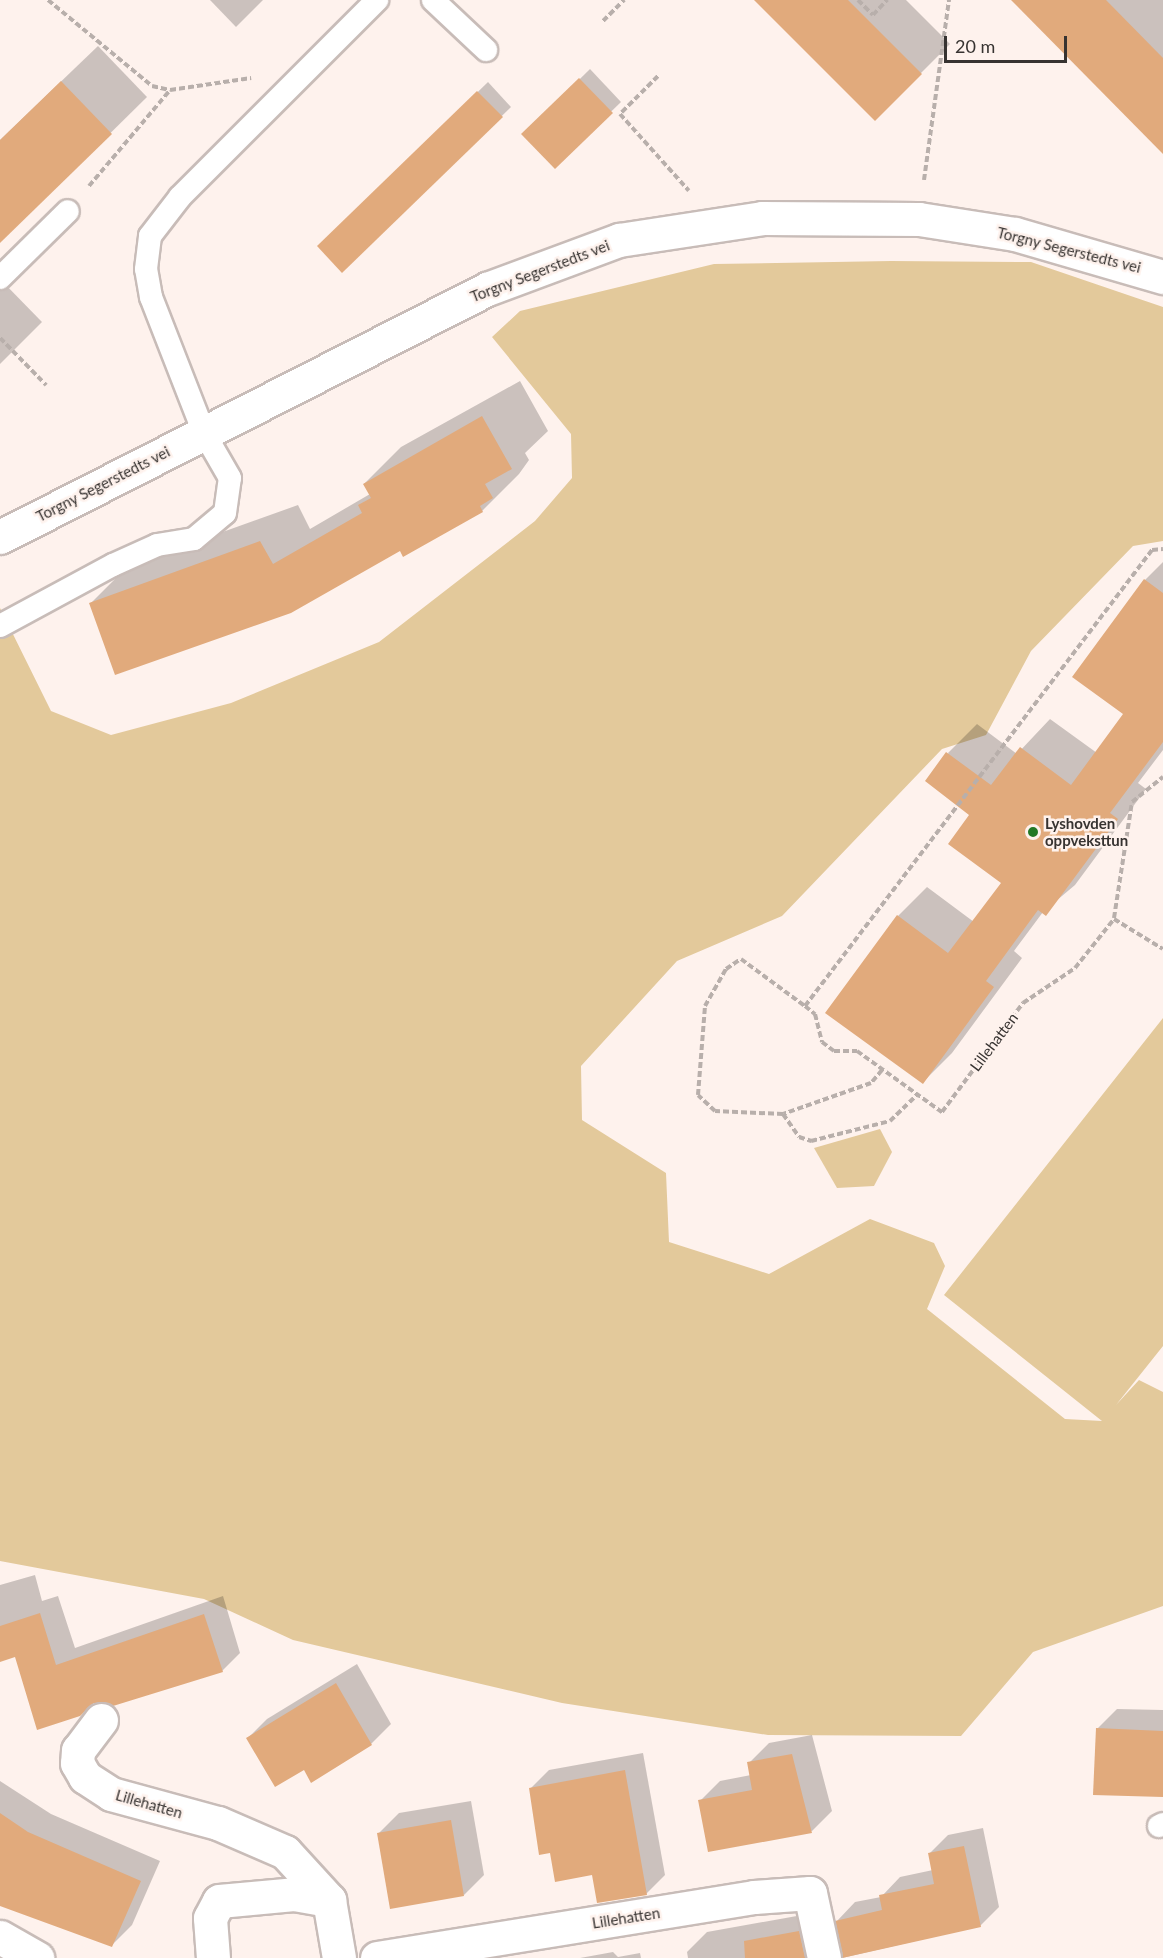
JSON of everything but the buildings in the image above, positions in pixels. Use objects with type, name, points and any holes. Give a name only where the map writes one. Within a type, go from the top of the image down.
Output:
[{"type":"main road","name":"Torgny Segerstedts vei","points":[[0,537],[487,289],[619,240],[762,218],[919,219],[1015,234],[1163,277]]},
{"type":"main road","name":"Lillehatten","points":[[101,1720],[78,1750],[77,1762],[85,1777],[111,1794],[218,1823],[278,1848],[318,1882],[328,1900],[339,1958]]},
{"type":"main road","name":"Lillehatten","points":[[377,1958],[754,1897],[810,1893],[824,1958]]},
{"type":"main road","points":[[213,1958],[210,1918],[219,1900],[294,1894],[328,1900]]},
{"type":"main road","points":[[0,1937],[37,1958]]},
{"type":"lane","points":[[433,0],[486,50]]},
{"type":"lane","points":[[0,626],[113,565],[212,529],[225,513],[231,488],[204,433],[151,297],[146,269],[150,236],[174,203],[288,89],[365,4]]},
{"type":"lane","points":[[0,278],[68,211]]},
{"type":"path","points":[[48,0],[152,86],[170,90],[260,77],[288,89]]},
{"type":"path","points":[[603,21],[624,0]]},
{"type":"path","points":[[858,0],[873,15],[887,0]]},
{"type":"path","points":[[919,219],[950,0]]},
{"type":"path","points":[[658,76],[620,114],[687,185]]},
{"type":"path","points":[[68,211],[170,90]]},
{"type":"path","points":[[0,338],[46,384]]},
{"type":"path","points":[[805,1006],[1152,550],[1163,549]]},
{"type":"path","points":[[1163,777],[1132,802],[1114,919],[1163,949]]},
{"type":"path","name":"Lillehatten","points":[[917,1095],[942,1112],[1023,1003],[1075,968],[1114,919]]},
{"type":"path","points":[[783,1114],[800,1137],[811,1141],[890,1121],[917,1095],[857,1051],[834,1051],[822,1042],[815,1014],[741,959],[726,969],[705,1006],[698,1095],[716,1111],[783,1114],[871,1083],[882,1070]]},
{"type":"shaded area","points":[[891,261],[1031,262],[1163,307],[1163,541],[1133,546],[1031,651],[986,735],[942,749],[782,916],[677,961],[581,1066],[582,1120],[666,1173],[669,1242],[769,1274],[870,1219],[934,1243],[945,1266],[927,1309],[1065,1419],[1102,1421],[944,1295],[1163,1018],[1163,1346],[1116,1405],[1139,1380],[1163,1392],[1163,1606],[1033,1652],[961,1736],[768,1735],[562,1703],[293,1640],[204,1599],[0,1561],[0,608],[51,711],[111,735],[231,703],[379,642],[535,521],[572,478],[571,434],[492,337],[520,311],[714,264]]},
{"type":"shaded area","points":[[880,1129],[892,1152],[874,1186],[837,1188],[814,1148]]},
{"type":"place","name":"Lyshovden oppveksttun","points":[[1033,832]]}]
